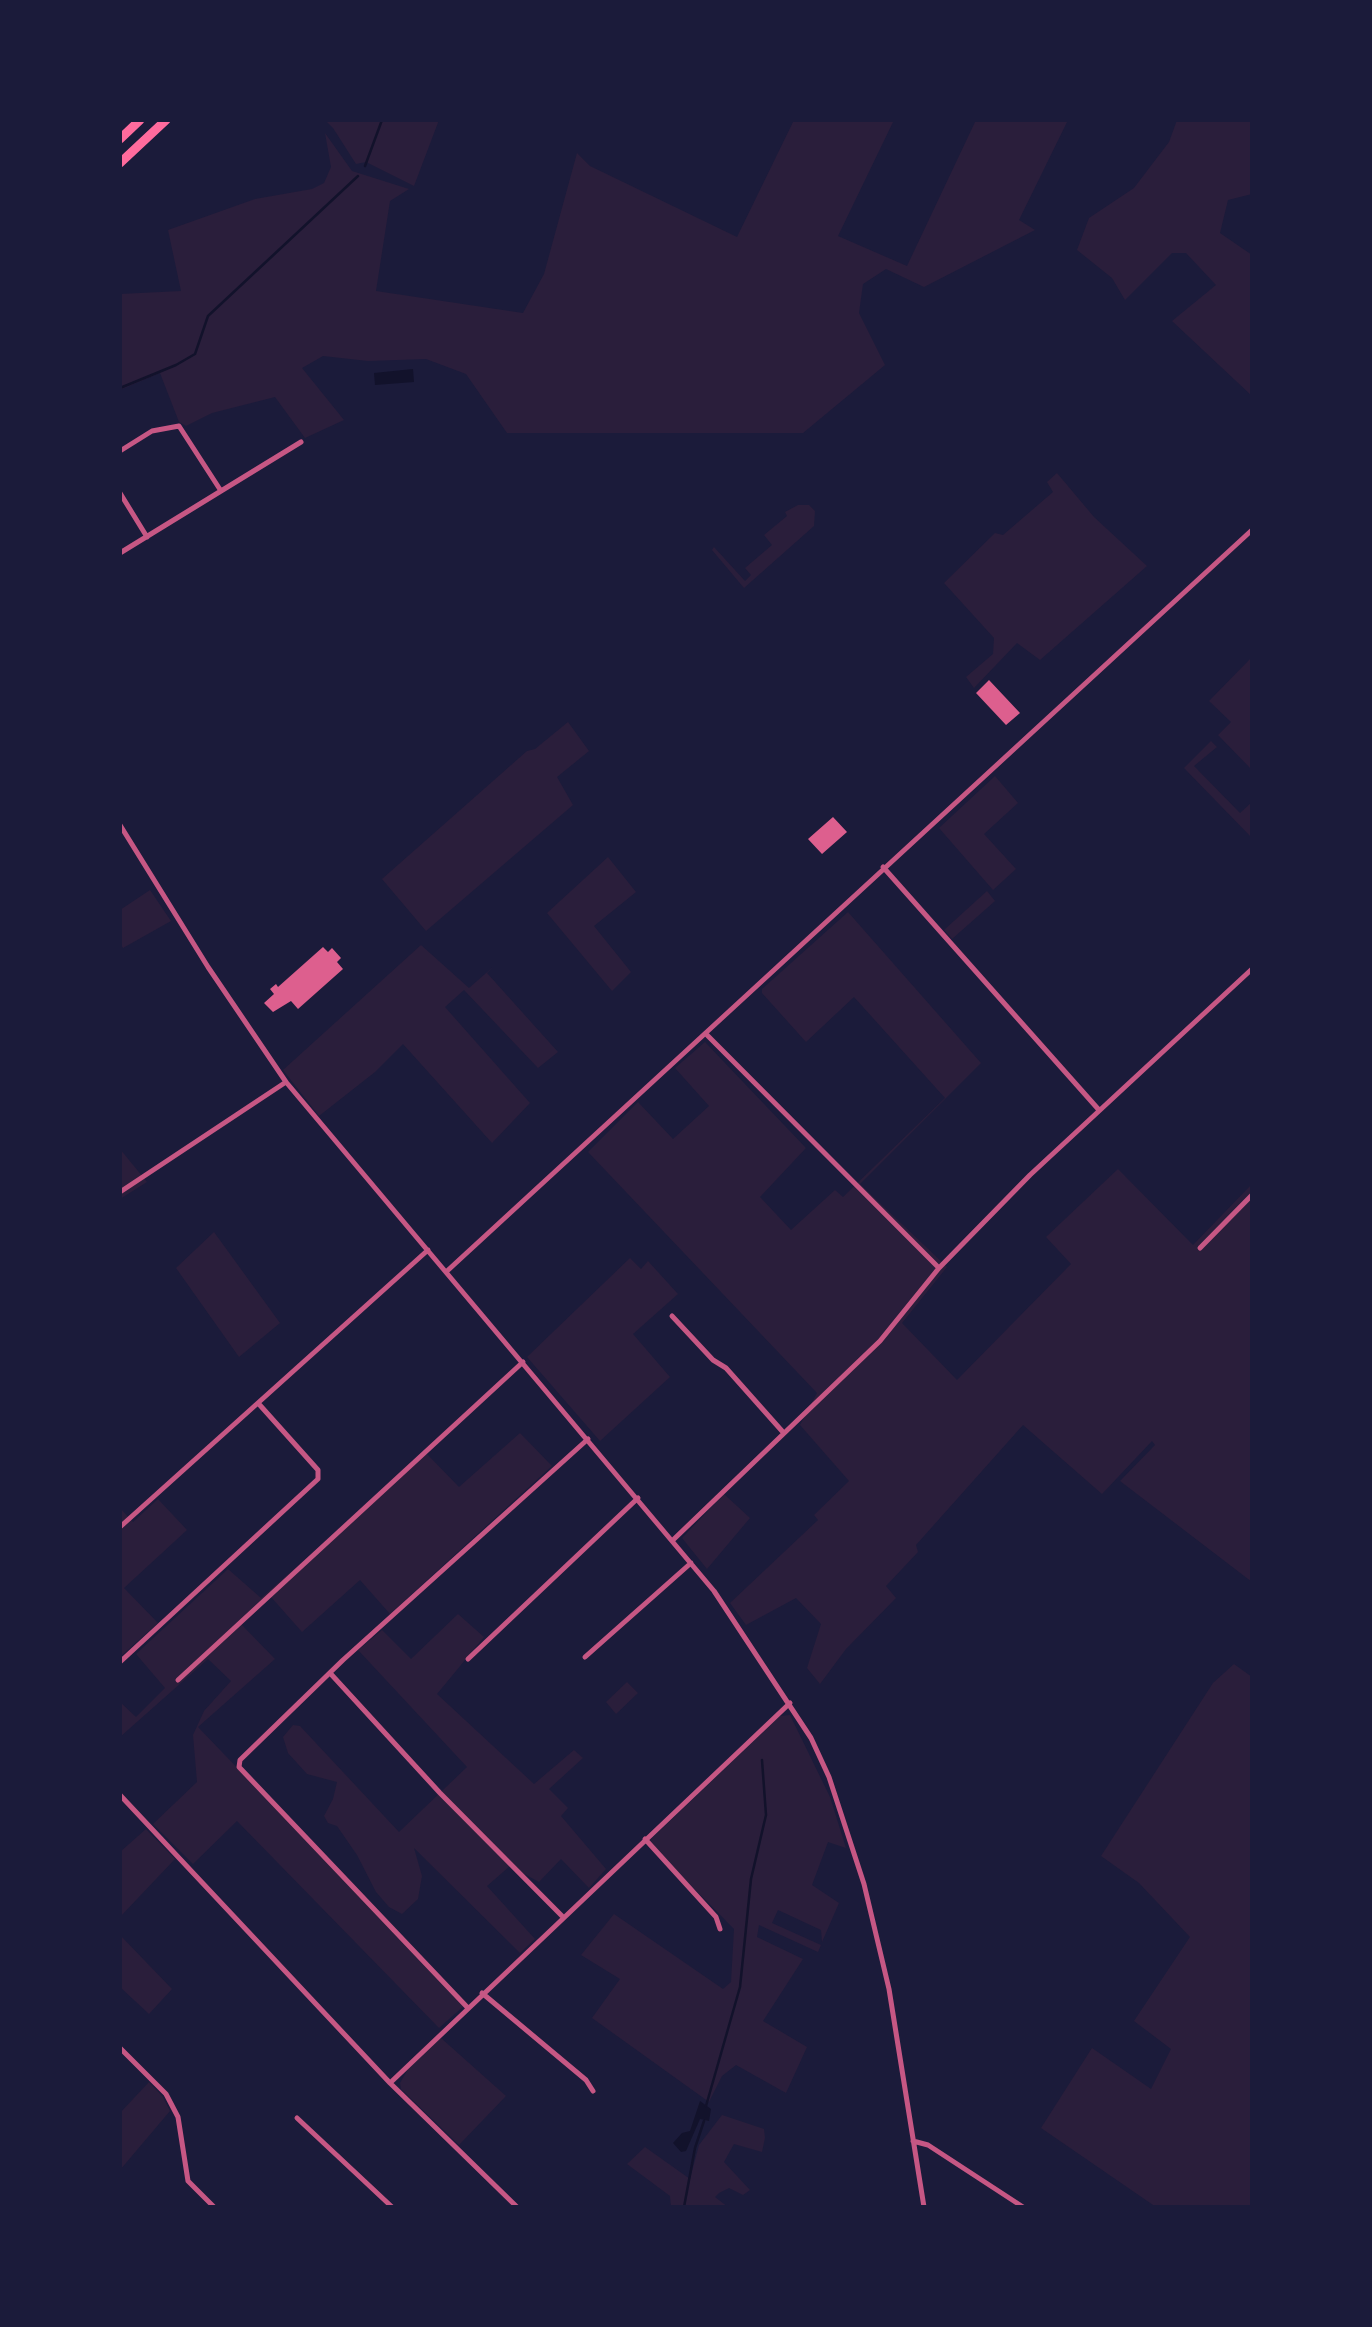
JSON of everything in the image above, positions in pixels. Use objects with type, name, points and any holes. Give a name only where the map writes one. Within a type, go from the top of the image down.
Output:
[{"type":"main road","points":[[120,140],[140,120]]},
{"type":"main road","points":[[120,163],[166,120]]},
{"type":"street","points":[[120,451],[152,431],[178,426],[221,492]]},
{"type":"street","points":[[120,553],[301,442]]},
{"type":"street","points":[[120,493],[147,537]]},
{"type":"street","points":[[446,1272],[1252,530]]},
{"type":"street","points":[[120,825],[208,967],[286,1082],[673,1540],[714,1591],[790,1703],[829,1777],[864,1884],[889,1989],[924,2207]]},
{"type":"street","points":[[882,867],[1099,1110]]},
{"type":"street","points":[[673,1540],[880,1340],[939,1268],[1030,1174],[1252,969]]},
{"type":"street","points":[[706,1034],[939,1268]]},
{"type":"street","points":[[120,1192],[286,1082]]},
{"type":"street","points":[[1200,1248],[1252,1195]]},
{"type":"street","points":[[120,1527],[428,1250]]},
{"type":"street","points":[[672,1316],[713,1360],[726,1368],[782,1432]]},
{"type":"street","points":[[178,1680],[523,1362]]},
{"type":"street","points":[[120,1662],[318,1479],[318,1470],[258,1403]]},
{"type":"street","points":[[467,2007],[239,1767],[249,1748],[588,1438]]},
{"type":"street","points":[[468,1660],[638,1498]]},
{"type":"street","points":[[585,1657],[690,1562]]},
{"type":"street","points":[[330,1672],[440,1792],[563,1916]]},
{"type":"street","points":[[390,2083],[790,1703]]},
{"type":"street","points":[[120,1795],[390,2083],[517,2207]]},
{"type":"street","points":[[645,1839],[716,1917],[720,1929]]},
{"type":"street","points":[[482,1992],[586,2080],[593,2091]]},
{"type":"street","points":[[120,2048],[166,2094],[178,2117],[188,2181],[214,2207]]},
{"type":"street","points":[[297,2118],[392,2207]]},
{"type":"street","points":[[913,2142],[928,2144],[1023,2207]]},
{"type":"shaded area","points":[[325,120],[439,120],[414,186],[366,162],[356,164]]},
{"type":"shaded area","points":[[794,120],[894,120],[838,236],[907,266],[976,120],[1068,120],[1019,220],[1035,230],[924,287],[886,269],[863,284],[859,313],[885,365],[803,433],[507,433],[466,374],[426,359],[368,361],[323,356],[302,368],[344,420],[305,438],[275,397],[212,413],[186,426],[179,422],[160,373],[120,390],[120,294],[181,291],[168,230],[255,199],[312,189],[324,183],[331,167],[325,133],[352,171],[409,189],[390,201],[376,291],[523,313],[544,274],[577,153],[590,166],[737,237]]},
{"type":"shaded area","points":[[1177,120],[1252,120],[1252,194],[1228,200],[1220,233],[1252,255],[1252,396],[1172,321],[1216,285],[1186,253],[1172,253],[1125,300],[1112,278],[1077,250],[1089,218],[1134,188],[1169,142]]},
{"type":"shaded area","points":[[413,369],[414,382],[375,385],[374,373]]},
{"type":"shaded area","points":[[1057,473],[1094,517],[1147,566],[1040,660],[1017,643],[974,688],[966,677],[993,654],[994,638],[944,583],[995,533],[1003,535],[1053,492],[1047,482]]},
{"type":"shaded area","points":[[798,505],[809,505],[815,511],[814,526],[744,588],[712,550],[714,547],[745,581],[751,575],[745,568],[772,545],[764,535],[787,516],[785,512]]},
{"type":"shaded area","points":[[1252,657],[1252,770],[1218,735],[1231,722],[1209,701]]},
{"type":"shaded area","points":[[568,722],[589,751],[557,777],[573,805],[426,931],[382,879],[527,751]]},
{"type":"shaded area","points":[[1211,741],[1217,747],[1194,766],[1240,813],[1252,802],[1252,838],[1184,768]]},
{"type":"shaded area","points":[[995,776],[1018,803],[984,834],[1016,869],[993,890],[939,828]]},
{"type":"shaded area","points":[[608,857],[636,892],[594,926],[631,972],[612,991],[547,913]]},
{"type":"shaded area","points":[[150,890],[171,921],[123,948],[120,910]]},
{"type":"shaded area","points":[[987,891],[995,901],[952,939],[944,930]]},
{"type":"shaded area","points":[[848,912],[981,1063],[860,1184],[947,1267],[902,1323],[957,1380],[1071,1264],[1046,1237],[1118,1169],[1193,1245],[1252,1184],[1252,1582],[1120,1481],[1155,1445],[1152,1441],[1102,1494],[1023,1425],[916,1545],[918,1552],[886,1586],[896,1598],[846,1649],[820,1684],[807,1668],[821,1624],[796,1598],[746,1625],[730,1603],[818,1520],[814,1515],[849,1481],[800,1425],[817,1393],[588,1152],[638,1102],[673,1139],[709,1106],[675,1068],[705,1042],[806,1148],[760,1197],[791,1230],[835,1190],[843,1197],[945,1098],[854,997],[806,1042],[762,993]]},
{"type":"shaded area","points":[[421,945],[469,988],[493,967],[487,973],[558,1052],[538,1068],[464,990],[445,1007],[530,1103],[492,1143],[403,1044],[375,1072],[319,1116],[283,1070]]},
{"type":"shaded area","points":[[120,1149],[147,1182],[120,1199]]},
{"type":"shaded area","points":[[214,1232],[280,1323],[239,1357],[176,1268]]},
{"type":"shaded area","points":[[630,1258],[641,1269],[648,1261],[678,1294],[633,1334],[670,1377],[600,1441],[527,1357]]},
{"type":"shaded area","points":[[520,1433],[552,1466],[390,1614],[360,1580],[302,1632],[271,1597],[241,1624],[275,1659],[198,1727],[465,2005],[439,2028],[237,1821],[193,1864],[153,1824],[197,1782],[193,1735],[204,1711],[231,1681],[208,1659],[120,1737],[120,1702],[136,1717],[165,1688],[136,1654],[228,1569],[261,1598],[426,1453],[459,1487]]},
{"type":"shaded area","points":[[724,1494],[750,1518],[707,1569],[682,1538]]},
{"type":"shaded area","points":[[158,1499],[187,1530],[124,1588],[158,1623],[120,1657],[120,1508],[133,1522]]},
{"type":"shaded area","points":[[458,1614],[484,1637],[437,1694],[534,1784],[574,1750],[583,1758],[549,1789],[568,1808],[561,1816],[606,1869],[589,1888],[561,1859],[539,1882],[510,1866],[487,1886],[535,1939],[520,1953],[414,1848],[422,1876],[418,1899],[402,1914],[389,1907],[337,1826],[328,1823],[324,1816],[337,1782],[307,1774],[288,1753],[283,1737],[293,1725],[300,1726],[399,1832],[467,1767],[358,1650],[382,1630],[411,1659]]},
{"type":"shaded area","points":[[1234,1664],[1252,1677],[1252,2207],[1156,2207],[1041,2128],[1092,2048],[1151,2089],[1171,2049],[1134,2021],[1190,1937],[1139,1883],[1101,1856],[1213,1683]]},
{"type":"shaded area","points":[[627,1682],[638,1693],[616,1714],[606,1702]]},
{"type":"shaded area","points":[[790,1715],[830,1797],[846,1848],[828,1842],[812,1885],[839,1903],[822,1942],[821,1930],[778,1910],[772,1923],[821,1945],[818,1952],[759,1925],[757,1937],[803,1959],[763,2021],[807,2047],[786,2093],[736,2065],[722,2076],[709,2102],[592,2018],[620,1979],[581,1955],[614,1914],[723,1989],[731,1982],[734,1929],[648,1842],[780,1716]]},
{"type":"shaded area","points":[[146,1829],[175,1859],[120,1917],[120,1852]]},
{"type":"shaded area","points":[[120,1935],[172,1989],[149,2014],[120,1987]]},
{"type":"shaded area","points":[[441,2038],[506,2096],[459,2145],[401,2089],[408,2069]]},
{"type":"shaded area","points":[[149,2082],[170,2111],[120,2170],[120,2113]]},
{"type":"shaded area","points":[[700,2101],[711,2109],[709,2121],[700,2119],[686,2151],[681,2152],[673,2143],[690,2131]]},
{"type":"shaded area","points":[[722,2115],[764,2129],[765,2138],[762,2152],[734,2144],[724,2162],[750,2190],[743,2195],[729,2188],[719,2193],[715,2197],[728,2207],[671,2207],[670,2196],[627,2164],[645,2147],[690,2179],[699,2145]]},
{"type":"building","points":[[989,680],[1020,713],[1006,725],[976,693]]},
{"type":"building","points":[[833,817],[847,832],[822,854],[808,839]]},
{"type":"building","points":[[323,947],[328,952],[332,948],[341,958],[337,962],[343,969],[298,1009],[291,1001],[273,1012],[264,1003],[274,994],[270,989],[276,984],[278,987]]},
{"type":"waterway","points":[[365,166],[382,120]]},
{"type":"waterway","points":[[120,388],[195,354],[208,316],[358,176]]},
{"type":"waterway","points":[[706,2106],[740,1987],[751,1879],[766,1815],[762,1760]]},
{"type":"waterway","points":[[684,2207],[704,2121]]}]
